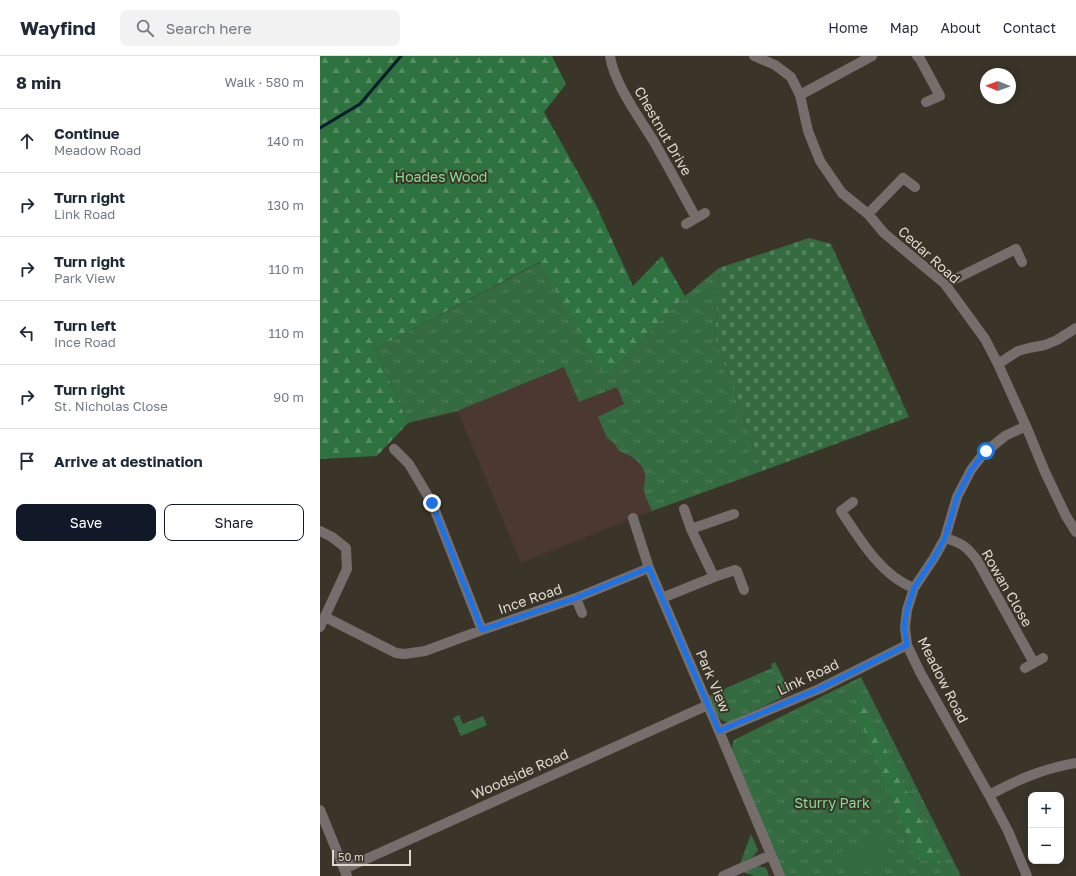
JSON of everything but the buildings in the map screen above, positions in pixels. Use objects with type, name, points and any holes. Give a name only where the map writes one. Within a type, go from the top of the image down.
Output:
[{"type":"street","name":"Chestnut Drive","points":[[610,56],[611,65],[626,95],[700,215],[686,224]]},
{"type":"street","name":"Cedar Road","points":[[754,56],[778,60],[791,78],[800,96],[808,130],[820,161],[842,193],[868,214],[884,233],[945,284],[986,339],[1026,426],[1045,472],[1066,516],[1076,532]]},
{"type":"street","points":[[800,96],[872,56]]},
{"type":"street","points":[[917,56],[940,96],[926,102]]},
{"type":"street","points":[[868,214],[903,178],[915,187]]},
{"type":"street","points":[[945,284],[1016,249],[1022,262]]},
{"type":"street","points":[[998,364],[1018,351],[1044,345],[1057,340],[1076,328]]},
{"type":"street","name":"Meadow Road","points":[[1026,426],[1005,436],[984,453],[971,470],[957,497],[945,538],[914,588],[907,610],[904,627],[907,645],[920,672],[1008,831],[1027,876]]},
{"type":"street","points":[[394,449],[409,464],[432,503],[482,630]]},
{"type":"street","points":[[853,502],[841,511],[856,535],[876,560],[894,577],[905,585],[914,588]]},
{"type":"street","points":[[684,509],[691,529],[714,577]]},
{"type":"street","points":[[691,529],[734,514]]},
{"type":"street","name":"Park View","points":[[633,518],[649,568],[780,876]]},
{"type":"street","points":[[320,531],[332,537],[346,548],[347,569],[320,627]]},
{"type":"street","name":"Rowan Close","points":[[945,538],[959,542],[967,548],[977,560],[1034,663]]},
{"type":"street","name":"Ince Road","points":[[325,617],[396,653],[405,654],[425,651],[576,598],[649,568]]},
{"type":"street","points":[[662,598],[735,570],[737,571],[744,590]]},
{"type":"street","name":"Ince Road","points":[[576,598],[582,613]]},
{"type":"street","name":"Link Road","points":[[719,731],[819,689],[907,645]]},
{"type":"street","name":"Woodside Road","points":[[346,872],[708,705]]},
{"type":"street","points":[[989,795],[1034,773],[1076,763]]},
{"type":"street","points":[[320,810],[324,828],[346,872]]},
{"type":"street","points":[[723,876],[771,855]]},
{"type":"shaded area","points":[[541,262],[605,377],[685,296],[719,268],[715,337],[762,471],[633,518],[521,563],[458,412],[408,423]]},
{"type":"green space","name":"Hoades Wood","points":[[320,56],[552,56],[566,84],[544,112],[595,203],[633,286],[662,256],[685,296],[605,377],[540,262],[375,349],[408,423],[377,456],[320,459]]},
{"type":"green space","points":[[809,238],[831,244],[909,417],[762,471],[715,337],[719,268]]},
{"type":"green space","points":[[541,262],[605,377],[685,296],[719,268],[715,337],[762,471],[652,511],[646,499],[644,489],[645,477],[642,466],[632,457],[619,451],[614,443],[607,438],[598,417],[624,404],[617,387],[579,402],[564,367],[457,411],[408,423],[375,349]]},
{"type":"green space","points":[[775,662],[791,693],[730,722],[721,720],[718,717],[708,696],[772,668],[771,664]]},
{"type":"green space","name":"Sturry Park","points":[[861,677],[961,876],[784,876],[733,755],[732,746],[734,740]]},
{"type":"green space","points":[[859,696],[918,814],[941,865],[916,858],[855,707],[855,701]]},
{"type":"green space","points":[[459,715],[463,724],[483,716],[487,725],[461,736],[453,718]]},
{"type":"green space","points":[[879,832],[892,858],[857,876],[848,876],[837,854]]},
{"type":"green space","points":[[751,834],[758,850],[753,857],[740,864]]},
{"type":"green space","points":[[757,866],[766,868],[769,876],[754,876],[743,872]]},
{"type":"waterway","points":[[320,128],[360,104],[401,56]]},
{"type":"route","points":[[432,503],[482,630],[576,598],[649,568],[719,731],[819,689],[907,645],[904,627],[907,610],[914,588],[945,538],[957,497],[971,470],[986,451]]}]
